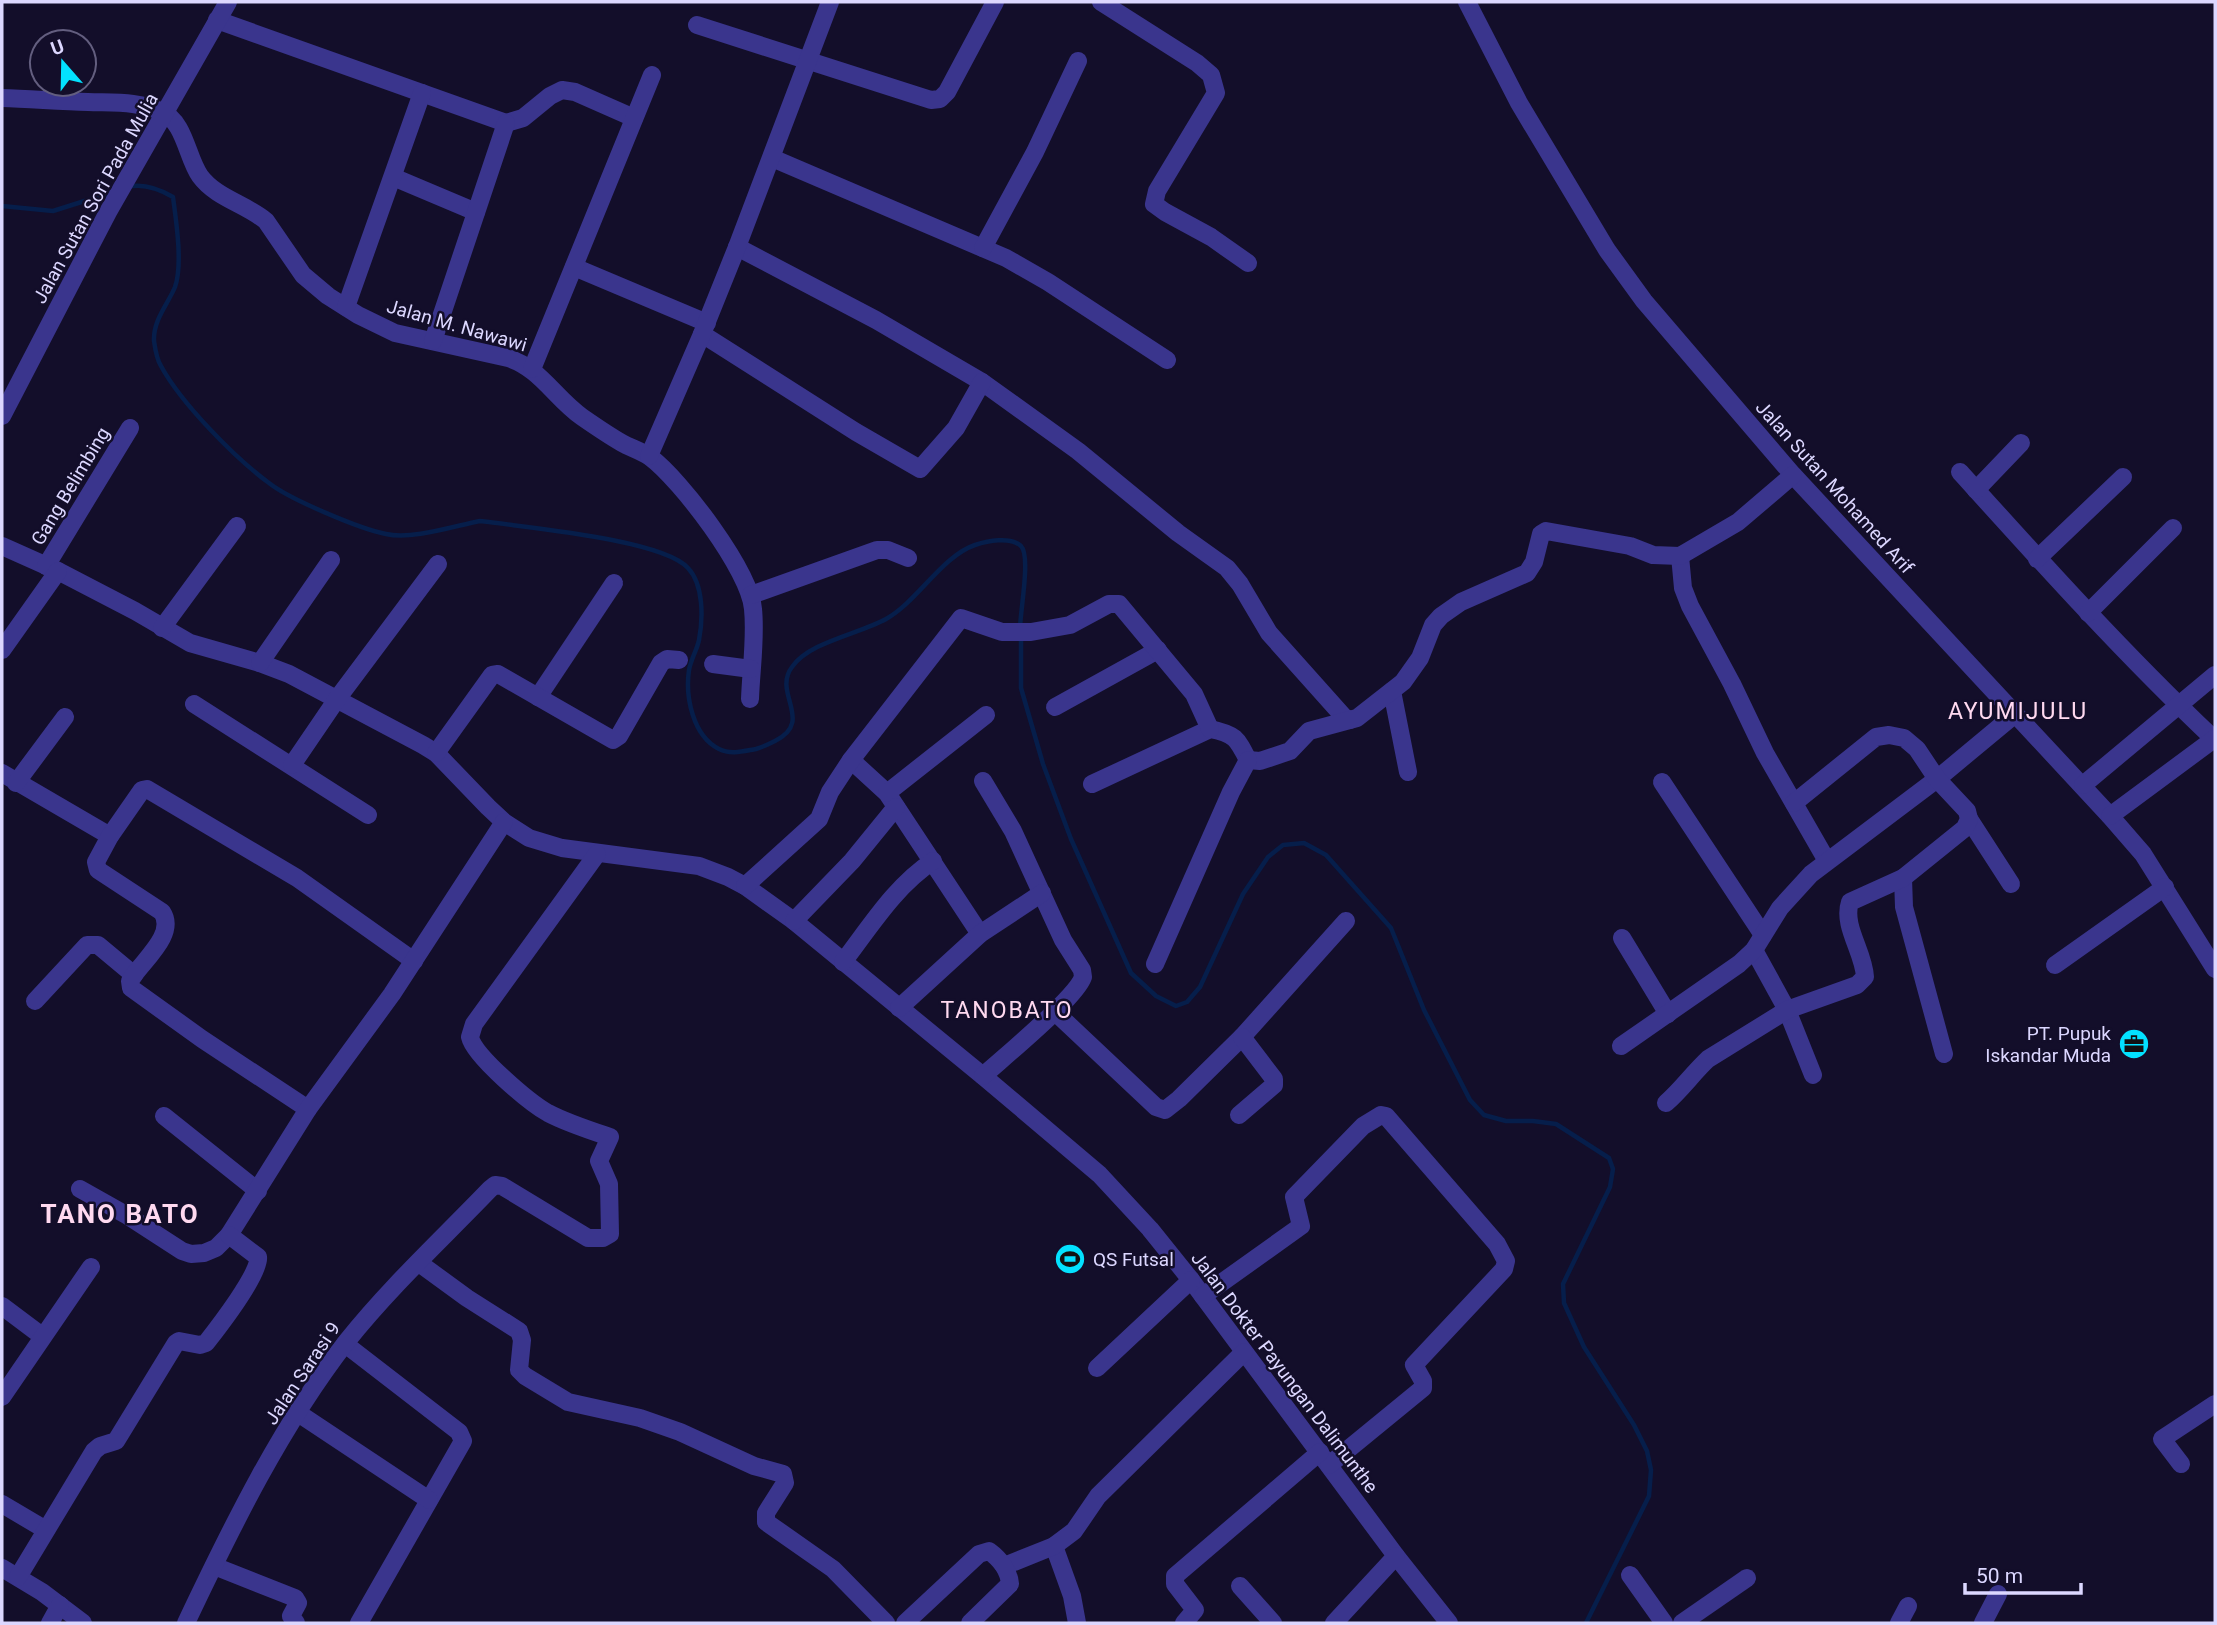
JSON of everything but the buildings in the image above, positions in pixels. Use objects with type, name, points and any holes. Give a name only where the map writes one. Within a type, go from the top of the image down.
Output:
[{"type":"street","name":"Jalan Sutan Sori Pada Mulia","points":[[2,416],[108,212],[228,2]]},
{"type":"street","points":[[649,456],[737,247],[830,2]]},
{"type":"street","points":[[697,25],[931,100],[940,99],[947,92],[995,2]]},
{"type":"street","points":[[1101,2],[1212,75],[1216,93],[1157,191],[1154,204],[1212,237],[1248,263]]},
{"type":"street","name":"Jalan Sutan Mohamed Arif","points":[[1467,2],[1519,103],[1607,250],[1670,333],[1793,475],[2014,715],[2083,785],[2143,854],[2215,969]]},
{"type":"street","points":[[217,20],[506,123],[523,118],[550,96],[562,90],[575,92],[634,118]]},
{"type":"street","points":[[982,248],[1035,152],[1078,61]]},
{"type":"street","points":[[532,369],[652,75]]},
{"type":"street","points":[[346,307],[422,93]]},
{"type":"street","points":[[2,98],[123,103],[164,112]]},
{"type":"street","name":"Jalan M. Nawawi","points":[[164,112],[178,130],[203,179],[218,192],[266,221],[303,275],[328,296],[396,333],[508,358],[532,369],[575,412],[622,443],[649,456],[675,481],[736,565],[751,594],[753,618],[750,699]]},
{"type":"street","points":[[433,341],[506,123]]},
{"type":"street","points":[[772,158],[1006,258],[1048,282],[1167,360]]},
{"type":"street","points":[[393,177],[476,212]]},
{"type":"street","points":[[737,247],[876,320],[982,382],[1078,451],[1178,533],[1227,568],[1240,584],[1269,633],[1344,718],[1350,720]]},
{"type":"street","points":[[574,267],[704,329],[856,432],[920,469],[956,428],[982,382]]},
{"type":"street","name":"Gang Belimbing","points":[[2,650],[52,568],[130,428]]},
{"type":"street","points":[[1976,490],[2021,443]]},
{"type":"street","points":[[1959,472],[2088,613],[2177,706],[2215,740],[2110,816]]},
{"type":"street","points":[[1248,760],[1260,761],[1290,751],[1309,731],[1357,718],[1403,682],[1420,658],[1433,625],[1441,616],[1461,602],[1527,573],[1534,562],[1541,534],[1546,531],[1592,538],[1640,549],[1653,555],[1680,556],[1738,522],[1793,475]]},
{"type":"street","points":[[2038,559],[2123,477]]},
{"type":"street","points":[[162,628],[237,526]]},
{"type":"street","points":[[2088,613],[2173,528]]},
{"type":"street","name":"Jalan Dokter Payungan Dalimunthe","points":[[2,546],[52,568],[202,648],[260,663],[289,674],[436,753],[505,822],[529,838],[597,854],[699,866],[744,886],[794,921],[1099,1174],[1150,1229],[1191,1280],[1449,1623]]},
{"type":"street","points":[[751,594],[877,550],[888,550],[908,558]]},
{"type":"street","points":[[1680,556],[1683,588],[1690,606],[1765,753],[1827,861]]},
{"type":"street","points":[[260,663],[331,560]]},
{"type":"street","points":[[292,765],[337,699],[438,564]]},
{"type":"street","points":[[538,696],[614,583]]},
{"type":"street","points":[[744,886],[819,819],[830,792],[851,760],[960,619],[1002,632],[1031,632],[1059,629],[1109,604],[1119,604],[1194,694],[1210,729]]},
{"type":"street","points":[[1055,707],[1158,650]]},
{"type":"street","points":[[436,753],[492,675],[498,674],[611,740],[616,739],[663,661],[679,660]]},
{"type":"street","points":[[713,664],[751,668]]},
{"type":"street","points":[[2083,785],[2215,675]]},
{"type":"street","points":[[1392,691],[1408,772]]},
{"type":"street","points":[[194,704],[368,815]]},
{"type":"street","points":[[794,921],[852,861],[891,800],[986,715]]},
{"type":"street","points":[[1621,1046],[1717,981],[1758,942],[1780,908],[1811,874],[1937,779],[2014,715]]},
{"type":"street","points":[[65,717],[9,778],[110,836]]},
{"type":"street","points":[[1092,785],[1210,729],[1230,733],[1237,738],[1248,760]]},
{"type":"street","points":[[1794,803],[1877,737],[1889,735],[1903,738],[1917,749],[1937,779],[1967,811],[1969,820],[2011,884]]},
{"type":"street","points":[[851,760],[891,800],[980,934]]},
{"type":"street","points":[[1155,964],[1231,792],[1248,760]]},
{"type":"street","points":[[983,781],[1013,831],[1068,949],[1083,974],[1079,986],[983,1076]]},
{"type":"street","points":[[1662,782],[1758,942],[1813,1075]]},
{"type":"street","points":[[308,1109],[152,1005],[131,988],[130,981],[166,932],[167,921],[162,912],[98,870],[96,862],[110,836],[142,790],[147,789],[297,878],[414,961]]},
{"type":"street","points":[[1666,1103],[1708,1059],[1787,1010],[1857,985],[1865,977],[1865,965],[1848,918],[1850,902],[1903,878],[1965,828],[1969,820]]},
{"type":"street","points":[[80,1189],[182,1251],[191,1254],[204,1253],[216,1248],[229,1235],[308,1109],[414,961],[505,822]]},
{"type":"street","name":"Jalan Sarasi 9","points":[[186,1623],[276,1450],[345,1344],[490,1189],[495,1185],[502,1186],[588,1238],[603,1238],[610,1234],[609,1184],[599,1161],[610,1137],[552,1115],[533,1103],[477,1053],[470,1037],[474,1024],[597,854]]},
{"type":"street","points":[[843,962],[900,890],[933,861]]},
{"type":"street","points":[[1903,878],[1904,907],[1944,1054]]},
{"type":"street","points":[[2055,965],[2165,887]]},
{"type":"street","points":[[898,1008],[980,934],[1042,894]]},
{"type":"street","points":[[1054,1011],[1156,1107],[1166,1109],[1242,1037],[1346,921]]},
{"type":"street","points":[[1622,938],[1668,1014]]},
{"type":"street","points":[[35,1001],[87,944],[98,945],[134,975]]},
{"type":"street","points":[[1239,1115],[1274,1085],[1274,1079],[1242,1037]]},
{"type":"street","points":[[1184,1623],[1195,1610],[1175,1584],[1175,1576],[1324,1459],[1420,1392],[1423,1381],[1415,1370],[1415,1364],[1504,1269],[1506,1261],[1497,1244],[1386,1116],[1381,1115],[1363,1126],[1294,1197],[1301,1226],[1203,1296]]},
{"type":"street","points":[[164,1116],[258,1191]]},
{"type":"street","points":[[18,1577],[94,1451],[116,1441],[176,1343],[206,1343],[249,1282],[259,1265],[258,1256],[229,1235]]},
{"type":"street","points":[[419,1263],[519,1331],[522,1340],[519,1370],[554,1395],[568,1402],[640,1418],[680,1432],[754,1466],[783,1474],[785,1483],[766,1513],[766,1522],[833,1569],[886,1623]]},
{"type":"street","points":[[2,1397],[91,1267]]},
{"type":"street","points":[[1097,1368],[1191,1280]]},
{"type":"street","points":[[2,1306],[42,1336]]},
{"type":"street","points":[[345,1344],[458,1432],[463,1441],[359,1623]]},
{"type":"street","points":[[1004,1566],[1054,1546],[1074,1531],[1093,1502],[1120,1473],[1244,1352]]},
{"type":"street","points":[[2181,1464],[2162,1439],[2215,1404]]},
{"type":"street","points":[[298,1413],[429,1500]]},
{"type":"street","points":[[2,1504],[46,1530]]},
{"type":"street","points":[[1054,1546],[1072,1596],[1077,1623]]},
{"type":"street","points":[[905,1623],[979,1554],[989,1552],[1004,1566],[1010,1584],[970,1623]]},
{"type":"street","points":[[1334,1623],[1396,1556]]},
{"type":"street","points":[[214,1566],[295,1598],[298,1603],[291,1616],[296,1623]]},
{"type":"street","points":[[2,1568],[83,1623]]},
{"type":"street","points":[[1630,1575],[1664,1623]]},
{"type":"street","points":[[1682,1623],[1747,1578]]},
{"type":"street","points":[[1240,1586],[1273,1623]]},
{"type":"street","points":[[1983,1623],[1998,1594]]},
{"type":"street","points":[[50,1623],[60,1605]]},
{"type":"street","points":[[1899,1623],[1908,1606]]},
{"type":"waterway","points":[[128,187],[151,188],[173,197],[178,242],[177,277],[154,333],[158,361],[195,413],[225,445],[279,490],[308,505],[374,531],[396,535],[420,534],[480,521],[595,537],[674,558],[693,575],[701,602],[699,640],[689,670],[690,703],[703,735],[719,749],[733,752],[756,749],[786,733],[792,725],[793,716],[787,677],[800,658],[822,645],[886,619],[908,602],[952,559],[975,545],[1005,540],[1021,546],[1025,572],[1020,629]]},
{"type":"waterway","points":[[2,206],[53,211],[113,192]]},
{"type":"waterway","points":[[1021,637],[1021,688],[1043,764],[1071,839],[1131,973],[1156,996],[1176,1006],[1187,1002],[1200,987],[1243,894],[1268,857],[1283,845],[1304,843],[1326,855],[1391,928],[1424,1010],[1470,1100],[1484,1115],[1506,1121],[1556,1124],[1609,1158],[1613,1169],[1610,1187],[1563,1284],[1564,1303],[1584,1347],[1634,1425],[1647,1451],[1651,1470],[1649,1496],[1586,1623]]},
{"type":"place","name":"PT. Pupuk Iskandar Muda","points":[[2134,1044]]},
{"type":"place","name":"QS Futsal","points":[[1070,1259]]},
{"type":"district","name":"AYUMIJULU","points":[[2018,711]]},
{"type":"district","name":"TANOBATO","points":[[1007,1010]]},
{"type":"district","name":"TANO BATO","points":[[120,1214]]}]
